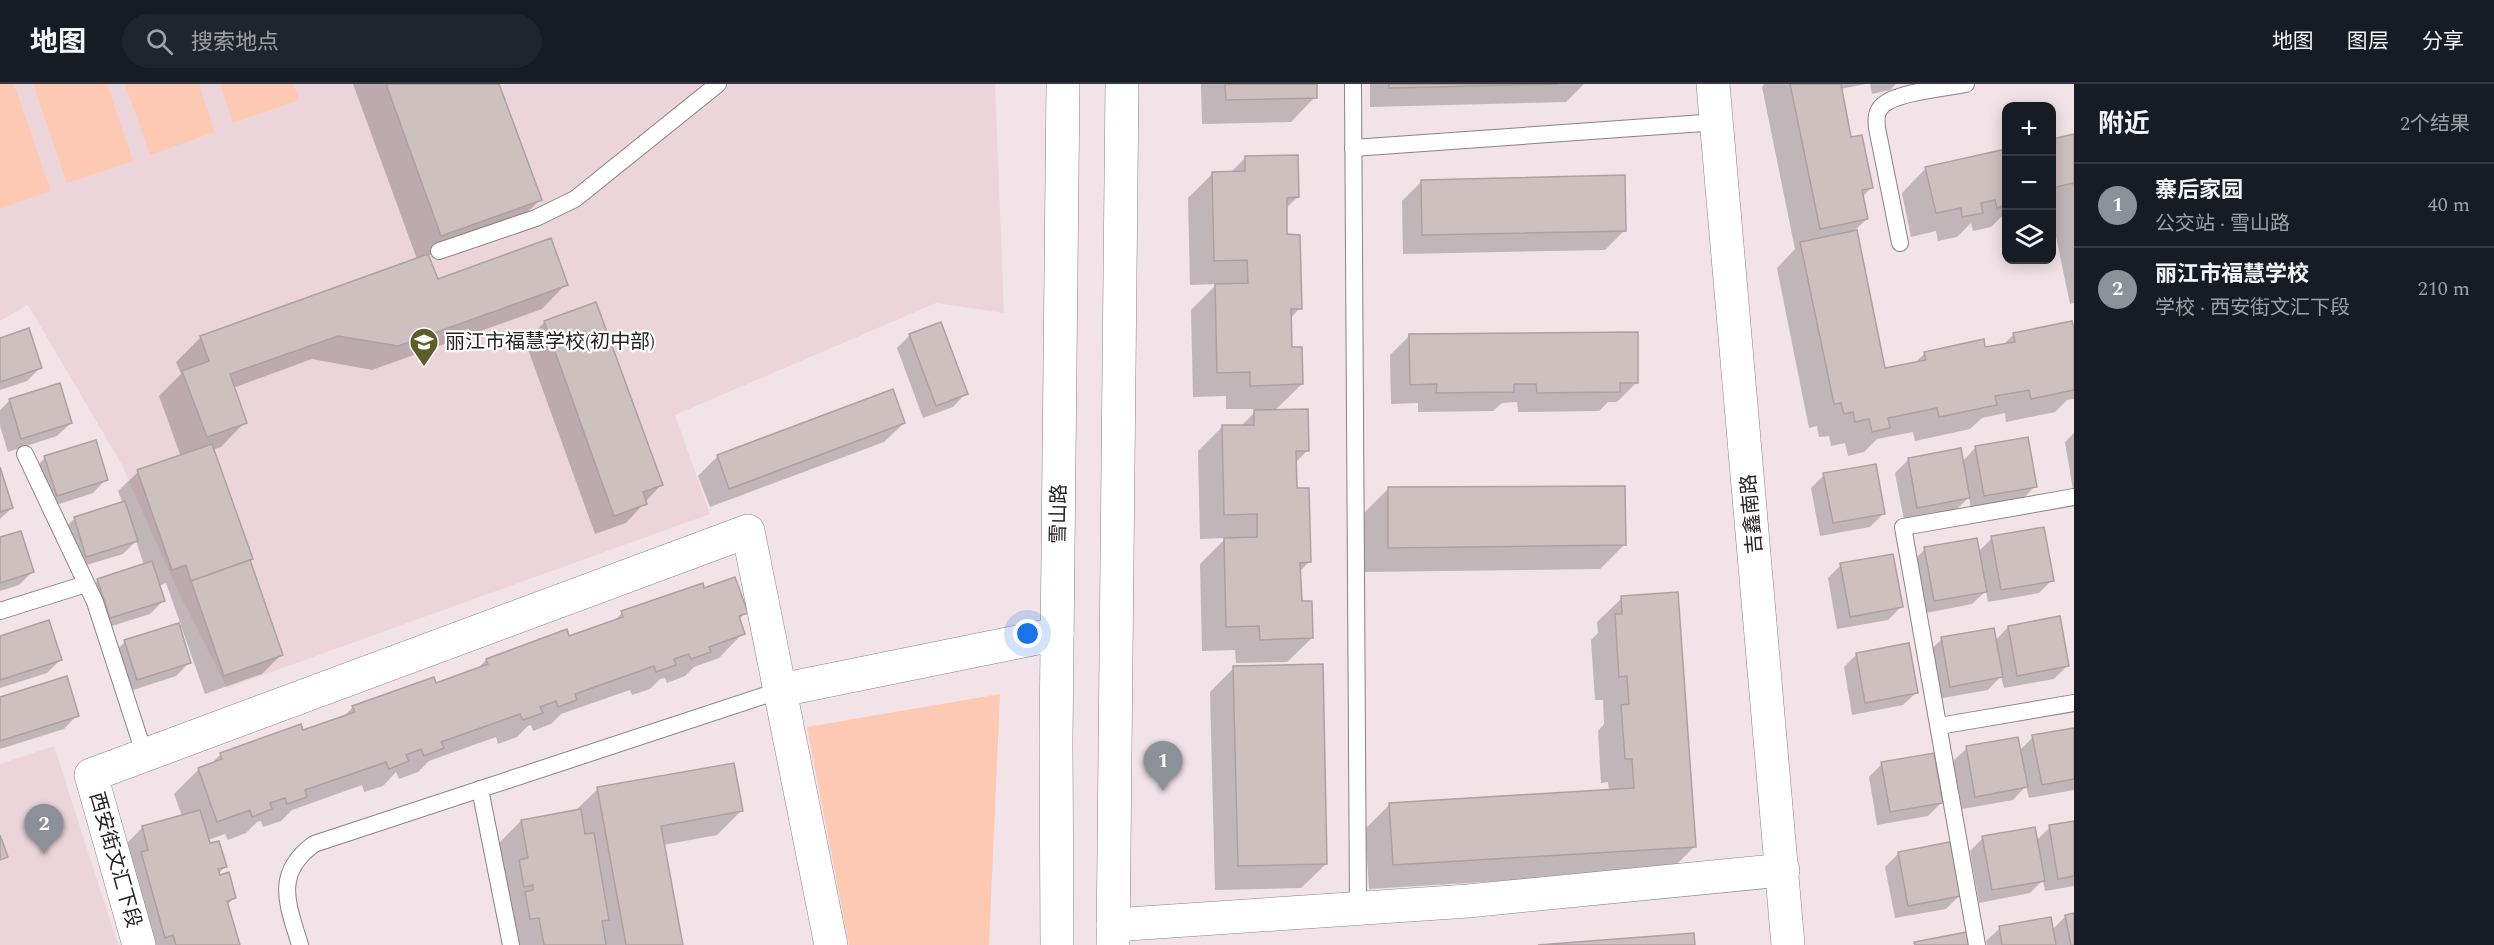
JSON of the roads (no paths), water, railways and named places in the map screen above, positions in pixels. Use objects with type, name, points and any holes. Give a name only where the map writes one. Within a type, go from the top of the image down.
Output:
[{"type":"street","name":"雪山路","points":[[1057,945],[1057,634],[1063,84]]},
{"type":"street","points":[[1122,84],[1113,935],[1358,909],[1479,900],[1783,870]]},
{"type":"street","name":"吉鑫南路","points":[[1713,84],[1788,945]]},
{"type":"street","points":[[145,756],[748,531],[831,945]]},
{"type":"street","points":[[781,690],[1057,634]]},
{"type":"street","name":"西安街文汇下段","points":[[139,945],[91,775],[145,756]]},
{"type":"lane","points":[[439,251],[536,218],[575,199],[718,84]]},
{"type":"lane","points":[[1353,84],[1358,909]]},
{"type":"lane","points":[[1900,243],[1877,128],[1878,112],[1881,106],[1893,99],[1966,84]]},
{"type":"lane","points":[[1353,148],[1718,122]]},
{"type":"lane","points":[[25,454],[94,602],[145,756]]},
{"type":"lane","points":[[1977,945],[1903,527],[2074,496]]},
{"type":"lane","points":[[0,610],[86,584]]},
{"type":"lane","points":[[300,945],[285,894],[286,883],[295,862],[314,844],[781,690]]},
{"type":"lane","points":[[1939,726],[2074,703]]},
{"type":"lane","points":[[480,789],[512,945]]},
{"type":"place","name":"丽江市福慧学校(初中部)","points":[[424,368]]},
{"type":"place","name":"寨后家园","points":[[1163,791]]},
{"type":"place","name":"丽江市福慧学校","points":[[44,854]]}]
